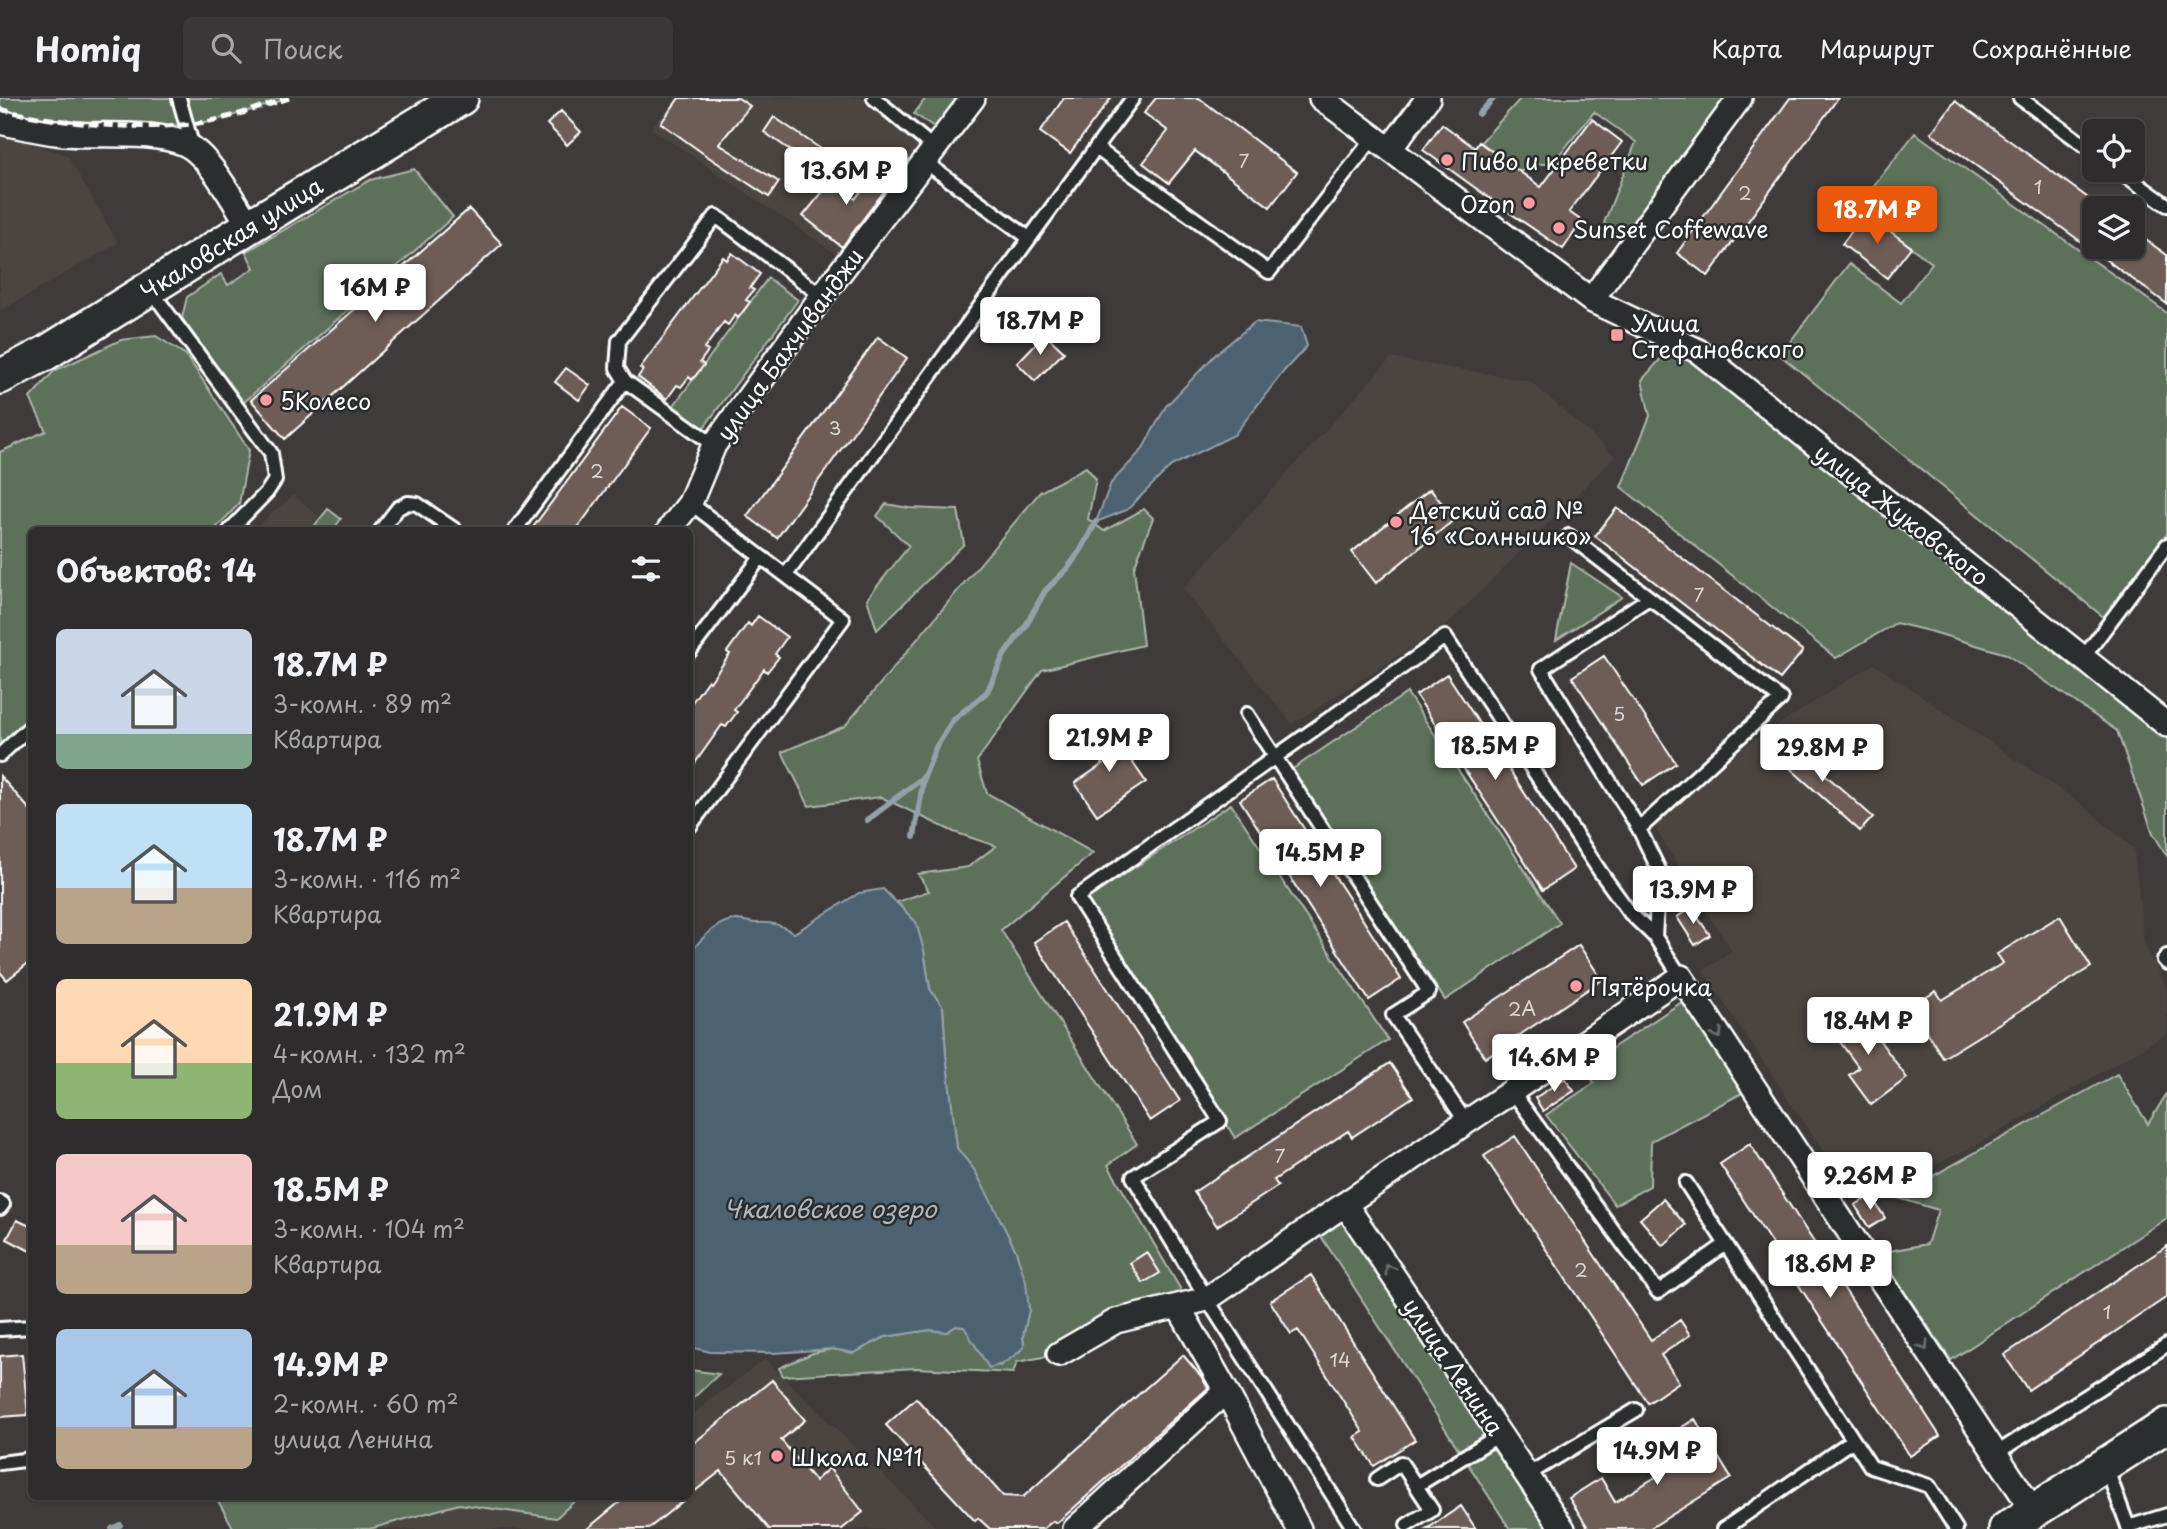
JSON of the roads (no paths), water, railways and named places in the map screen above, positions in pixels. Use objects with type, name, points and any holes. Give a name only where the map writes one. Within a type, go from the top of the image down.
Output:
[{"type":"main road","name":"Чкаловская улица","points":[[0,377],[46,353],[461,98]]},
{"type":"main road","points":[[2026,1521],[2105,1464],[2167,1425]]},
{"type":"street","name":"улица Бахчиванджи","points":[[671,527],[690,503],[714,446],[822,296],[973,98]]},
{"type":"street","name":"улица Жуковского","points":[[1321,98],[1591,300],[1698,351],[2167,725]]},
{"type":"street","points":[[1382,143],[1428,98]]},
{"type":"street","points":[[1591,300],[1740,98]]},
{"type":"street","points":[[0,122],[62,134],[161,137],[180,142],[193,149],[211,169],[250,226]]},
{"type":"street","points":[[1059,1354],[1116,1321],[1207,1299],[1681,977],[1996,1454],[2026,1521]]},
{"type":"street","name":"улица Ленина","points":[[1345,1203],[1563,1529]]},
{"type":"street","points":[[1178,1306],[1299,1529]]},
{"type":"street","points":[[1075,1529],[1226,1391]]},
{"type":"lane","points":[[179,98],[193,149]]},
{"type":"lane","points":[[874,98],[930,156],[1029,238]]},
{"type":"lane","points":[[786,575],[1133,98]]},
{"type":"lane","points":[[2020,98],[2082,143]]},
{"type":"lane","points":[[1096,148],[1269,272],[1382,143]]},
{"type":"lane","points":[[2135,182],[2167,205]]},
{"type":"lane","points":[[714,446],[625,381],[617,368],[619,341],[716,216],[822,296]]},
{"type":"lane","points":[[150,289],[271,453],[275,480],[233,527]]},
{"type":"lane","points":[[517,527],[625,381]]},
{"type":"lane","points":[[383,527],[398,508],[408,503],[417,505],[450,527]]},
{"type":"lane","points":[[690,503],[843,619],[693,822]]},
{"type":"lane","points":[[1569,536],[1781,699],[1639,829]]},
{"type":"lane","points":[[2083,658],[2167,545]]},
{"type":"lane","points":[[693,647],[761,557]]},
{"type":"lane","points":[[1649,598],[1541,669],[1639,829],[1659,870],[1656,937]]},
{"type":"lane","points":[[1354,1529],[1207,1299],[1133,1177],[1220,1121],[1077,897],[1446,637],[1601,873],[1630,914],[1656,937],[1681,977]]},
{"type":"lane","points":[[1247,714],[1429,992],[1393,1015],[1466,1122]]},
{"type":"lane","points":[[0,755],[28,729]]},
{"type":"lane","points":[[2167,956],[2164,960],[2167,963]]},
{"type":"lane","points":[[1511,1091],[1658,1293],[1726,1244]]},
{"type":"lane","points":[[1686,1183],[1871,1467],[1929,1486],[1956,1529]]},
{"type":"lane","points":[[0,1202],[3,1204],[0,1208]]},
{"type":"lane","points":[[0,1329],[28,1326]]},
{"type":"lane","points":[[1996,1454],[2167,1345]]},
{"type":"lane","points":[[1527,1475],[1636,1410]]},
{"type":"lane","points":[[1416,1486],[1501,1434]]},
{"type":"lane","points":[[1724,1529],[1853,1440]]},
{"type":"lane","points":[[0,1463],[28,1460]]},
{"type":"lane","points":[[1377,1479],[1401,1463],[1432,1510],[1407,1525]]},
{"type":"lane","points":[[2105,1464],[2129,1528],[2167,1515]]},
{"type":"water","points":[[1255,322],[1301,327],[1307,346],[1234,435],[1171,466],[1127,510],[1096,522],[1111,483],[1142,450],[1166,406],[1216,354]]},
{"type":"water","name":"Чкаловское озеро","points":[[883,889],[916,922],[930,989],[943,1007],[957,1148],[975,1171],[991,1201],[1016,1251],[1026,1282],[1029,1310],[1023,1336],[1024,1347],[1008,1360],[989,1368],[964,1327],[956,1326],[947,1332],[930,1330],[885,1337],[854,1353],[832,1349],[774,1353],[710,1352],[693,1348],[693,949],[710,932],[728,921],[772,924],[794,933],[859,893]]},
{"type":"waterway","points":[[1479,114],[1494,98]]},
{"type":"waterway","points":[[914,837],[924,777],[936,747],[953,720],[987,692],[1004,655],[1025,627],[1045,591],[1067,569],[1096,522]]},
{"type":"waterway","points":[[867,820],[924,777]]},
{"type":"waterway","points":[[112,1529],[120,1525]]},
{"type":"railway","points":[[0,109],[49,119],[102,125],[156,126],[216,120],[289,98]]},
{"type":"place","name":"Пиво и креветки","points":[[1447,160]]},
{"type":"place","name":"Ozon","points":[[1529,203]]},
{"type":"place","name":"Sunset Coffewave","points":[[1559,228]]},
{"type":"place","name":"Улица Стефановского","points":[[1617,335]]},
{"type":"place","name":"5Колесо","points":[[266,400]]},
{"type":"place","name":"Детский сад № 16 «Солнышко»","points":[[1396,522]]},
{"type":"place","name":"Пятёрочка","points":[[1576,986]]},
{"type":"place","name":"Школа №11","points":[[777,1456]]}]
